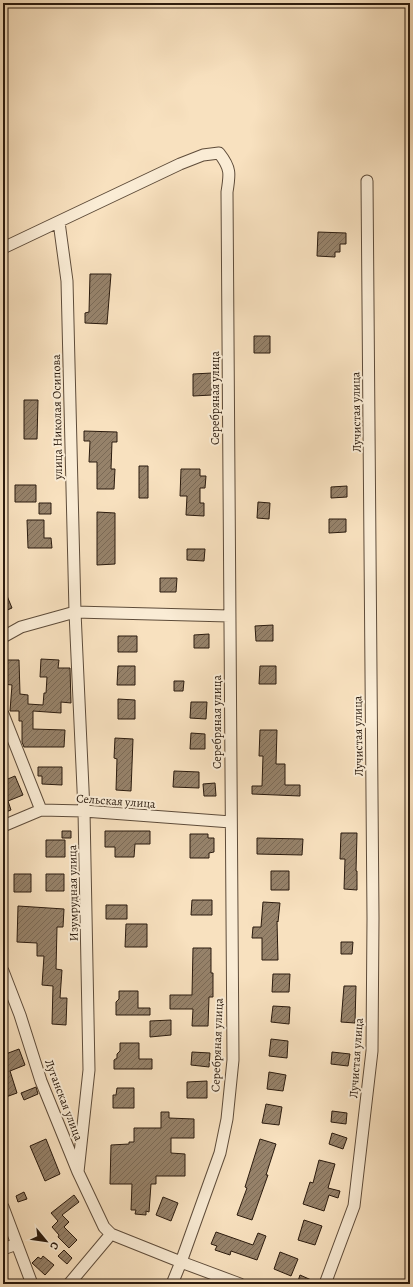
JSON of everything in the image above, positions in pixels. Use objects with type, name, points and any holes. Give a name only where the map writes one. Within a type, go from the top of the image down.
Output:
[{"type":"street","name":"Серебряная улица","points":[[59,222],[180,164],[203,155],[219,153],[226,163],[230,173],[227,192],[232,1060],[227,1119],[220,1153],[182,1262],[172,1284]]},
{"type":"street","name":"Лучистая улица","points":[[324,1284],[354,1206],[372,1051],[373,902],[366,181]]},
{"type":"street","points":[[3,248],[59,222]]},
{"type":"street","name":"улица Николая Осипова","points":[[59,222],[67,281],[75,612]]},
{"type":"street","points":[[3,637],[21,627],[75,612],[230,616]]},
{"type":"street","name":"Изумрудная улица","points":[[75,612],[84,811],[89,1070],[78,1172]]},
{"type":"street","points":[[3,714],[41,810]]},
{"type":"street","name":"Сельская улица","points":[[3,826],[41,810],[84,811],[231,822]]},
{"type":"street","name":"Луганская улица","points":[[3,971],[20,1015],[41,1080],[78,1172],[101,1222],[111,1234]]},
{"type":"street","points":[[3,1207],[32,1284]]},
{"type":"street","points":[[69,1284],[111,1234],[240,1284]]},
{"type":"street","points":[[3,1249],[17,1244]]},
{"type":"building","points":[[318,232],[346,233],[346,244],[340,244],[340,252],[335,252],[335,257],[317,256]]},
{"type":"building","points":[[90,274],[111,274],[107,324],[85,323],[85,313],[89,312]]},
{"type":"building","points":[[254,336],[270,336],[270,353],[254,353]]},
{"type":"building","points":[[212,373],[212,395],[193,396],[193,374]]},
{"type":"building","points":[[24,400],[38,400],[37,439],[24,439]]},
{"type":"building","points":[[84,431],[117,432],[117,442],[112,442],[111,469],[115,469],[114,489],[97,489],[97,462],[89,462],[90,441],[84,441]]},
{"type":"building","points":[[139,466],[148,466],[148,498],[139,498]]},
{"type":"building","points":[[181,469],[200,469],[200,476],[206,476],[205,488],[200,488],[200,503],[204,503],[204,516],[186,515],[187,496],[180,496]]},
{"type":"building","points":[[15,485],[36,485],[36,502],[15,502]]},
{"type":"building","points":[[347,486],[347,497],[331,498],[331,487]]},
{"type":"building","points":[[258,502],[270,503],[269,519],[257,518]]},
{"type":"building","points":[[39,503],[51,503],[51,514],[39,514]]},
{"type":"building","points":[[97,512],[115,513],[115,564],[97,565]]},
{"type":"building","points":[[329,519],[346,519],[346,532],[329,533]]},
{"type":"building","points":[[27,520],[44,520],[44,538],[51,538],[52,548],[28,548]]},
{"type":"building","points":[[187,549],[205,549],[204,561],[187,560]]},
{"type":"building","points":[[160,578],[177,578],[176,592],[160,592]]},
{"type":"building","points":[[3,586],[12,608],[3,612]]},
{"type":"building","points":[[273,625],[273,641],[256,641],[255,626]]},
{"type":"building","points":[[209,634],[209,648],[194,648],[194,635]]},
{"type":"building","points":[[118,636],[137,636],[137,652],[118,652]]},
{"type":"building","points":[[41,659],[59,660],[58,668],[70,668],[71,703],[61,702],[61,713],[33,711],[33,729],[65,730],[64,747],[24,747],[22,742],[22,721],[19,721],[19,711],[10,711],[12,685],[3,684],[3,660],[19,660],[20,694],[28,695],[28,704],[43,705],[44,693],[46,693],[47,677],[40,677]]},
{"type":"building","points":[[118,666],[135,666],[135,685],[117,685]]},
{"type":"building","points":[[260,666],[276,666],[276,684],[259,684]]},
{"type":"building","points":[[174,681],[184,681],[183,691],[174,691]]},
{"type":"building","points":[[118,699],[135,700],[135,719],[118,719]]},
{"type":"building","points":[[191,702],[207,702],[206,719],[190,718]]},
{"type":"building","points":[[260,730],[277,730],[276,764],[285,764],[285,785],[300,785],[300,796],[252,794],[252,786],[262,786],[263,756],[259,756]]},
{"type":"building","points":[[191,733],[205,734],[205,749],[190,749]]},
{"type":"building","points":[[115,738],[133,739],[131,791],[116,790],[117,759],[114,758]]},
{"type":"building","points":[[38,767],[62,767],[62,785],[42,784],[42,776],[38,776]]},
{"type":"building","points":[[174,771],[199,772],[199,788],[173,787]]},
{"type":"building","points":[[15,776],[23,795],[8,801],[11,810],[3,813],[3,781]]},
{"type":"building","points":[[215,783],[216,796],[204,796],[203,784]]},
{"type":"building","points":[[62,831],[71,831],[71,838],[62,838]]},
{"type":"building","points":[[105,831],[150,831],[150,844],[135,844],[134,857],[115,857],[115,847],[105,847]]},
{"type":"building","points":[[341,833],[357,833],[357,890],[344,889],[345,859],[340,859]]},
{"type":"building","points":[[190,834],[208,834],[208,838],[214,838],[214,852],[209,853],[209,858],[190,858]]},
{"type":"building","points":[[257,838],[303,839],[302,855],[257,854]]},
{"type":"building","points":[[46,840],[65,840],[65,857],[46,857]]},
{"type":"building","points":[[271,871],[289,871],[289,890],[271,890]]},
{"type":"building","points":[[14,874],[31,874],[31,892],[14,892]]},
{"type":"building","points":[[46,874],[64,874],[64,891],[46,891]]},
{"type":"building","points":[[192,900],[212,900],[212,915],[191,915]]},
{"type":"building","points":[[263,902],[280,903],[278,922],[277,921],[278,960],[262,960],[262,938],[252,938],[253,927],[261,927]]},
{"type":"building","points":[[106,905],[127,905],[127,919],[106,919]]},
{"type":"building","points":[[18,906],[64,909],[63,927],[57,927],[56,969],[62,970],[60,998],[67,998],[66,1025],[52,1024],[53,986],[42,985],[44,956],[37,956],[37,943],[17,942]]},
{"type":"building","points":[[126,924],[147,924],[147,947],[125,947]]},
{"type":"building","points":[[341,942],[353,942],[352,954],[341,954]]},
{"type":"building","points":[[193,948],[211,948],[213,997],[209,997],[208,1026],[192,1026],[193,1009],[170,1009],[170,995],[192,995]]},
{"type":"building","points":[[273,974],[290,974],[289,992],[272,992]]},
{"type":"building","points":[[344,986],[356,986],[355,1023],[341,1022]]},
{"type":"building","points":[[119,991],[138,991],[138,1008],[150,1008],[150,1015],[116,1015],[116,1002],[119,999]]},
{"type":"building","points":[[273,1006],[290,1007],[289,1024],[271,1022]]},
{"type":"building","points":[[171,1020],[171,1035],[150,1037],[150,1021]]},
{"type":"building","points":[[271,1039],[288,1041],[287,1058],[269,1056]]},
{"type":"building","points":[[120,1043],[139,1043],[139,1059],[152,1059],[152,1069],[114,1069],[114,1060],[117,1058],[117,1054],[120,1051]]},
{"type":"building","points":[[19,1049],[25,1065],[10,1071],[17,1093],[3,1098],[3,1055]]},
{"type":"building","points":[[192,1052],[210,1053],[209,1067],[191,1065]]},
{"type":"building","points":[[332,1052],[350,1054],[348,1066],[331,1064]]},
{"type":"building","points":[[269,1072],[286,1075],[283,1091],[267,1089]]},
{"type":"building","points":[[207,1081],[207,1098],[187,1098],[187,1082]]},
{"type":"building","points":[[36,1087],[38,1094],[24,1100],[21,1093]]},
{"type":"building","points":[[117,1088],[134,1088],[134,1108],[113,1108],[113,1095],[116,1095]]},
{"type":"building","points":[[266,1104],[282,1107],[279,1125],[262,1123]]},
{"type":"building","points":[[332,1111],[347,1113],[346,1124],[331,1122]]},
{"type":"building","points":[[161,1112],[169,1112],[169,1118],[194,1119],[194,1138],[171,1138],[171,1153],[185,1154],[185,1176],[156,1176],[156,1184],[151,1184],[149,1212],[146,1211],[146,1215],[135,1214],[136,1210],[131,1210],[132,1184],[110,1184],[111,1145],[129,1144],[129,1142],[134,1142],[134,1128],[161,1128]]},
{"type":"building","points":[[332,1133],[347,1138],[343,1149],[329,1144]]},
{"type":"building","points":[[46,1139],[60,1174],[45,1181],[30,1146]]},
{"type":"building","points":[[260,1139],[276,1144],[266,1175],[268,1175],[252,1220],[237,1215],[247,1188],[245,1187]]},
{"type":"building","points":[[319,1160],[335,1164],[328,1188],[340,1191],[338,1198],[329,1195],[324,1211],[303,1204],[310,1182],[313,1183]]},
{"type":"building","points":[[24,1192],[27,1199],[18,1202],[16,1196]]},
{"type":"building","points":[[74,1195],[79,1202],[62,1215],[69,1222],[64,1227],[77,1240],[69,1248],[58,1237],[59,1235],[52,1227],[58,1221],[51,1213]]},
{"type":"building","points":[[163,1197],[178,1203],[171,1221],[156,1215]]},
{"type":"building","points":[[304,1220],[322,1226],[315,1245],[298,1240]]},
{"type":"building","points":[[216,1232],[253,1245],[258,1233],[266,1236],[257,1260],[231,1251],[230,1255],[215,1250],[217,1246],[211,1244]]},
{"type":"building","points":[[64,1250],[72,1258],[67,1264],[58,1256]]},
{"type":"building","points":[[280,1252],[298,1259],[291,1276],[274,1269]]},
{"type":"building","points":[[43,1256],[54,1265],[45,1275],[32,1263],[38,1257],[41,1259]]},
{"type":"building","points":[[300,1275],[318,1283],[318,1284],[297,1284]]}]
